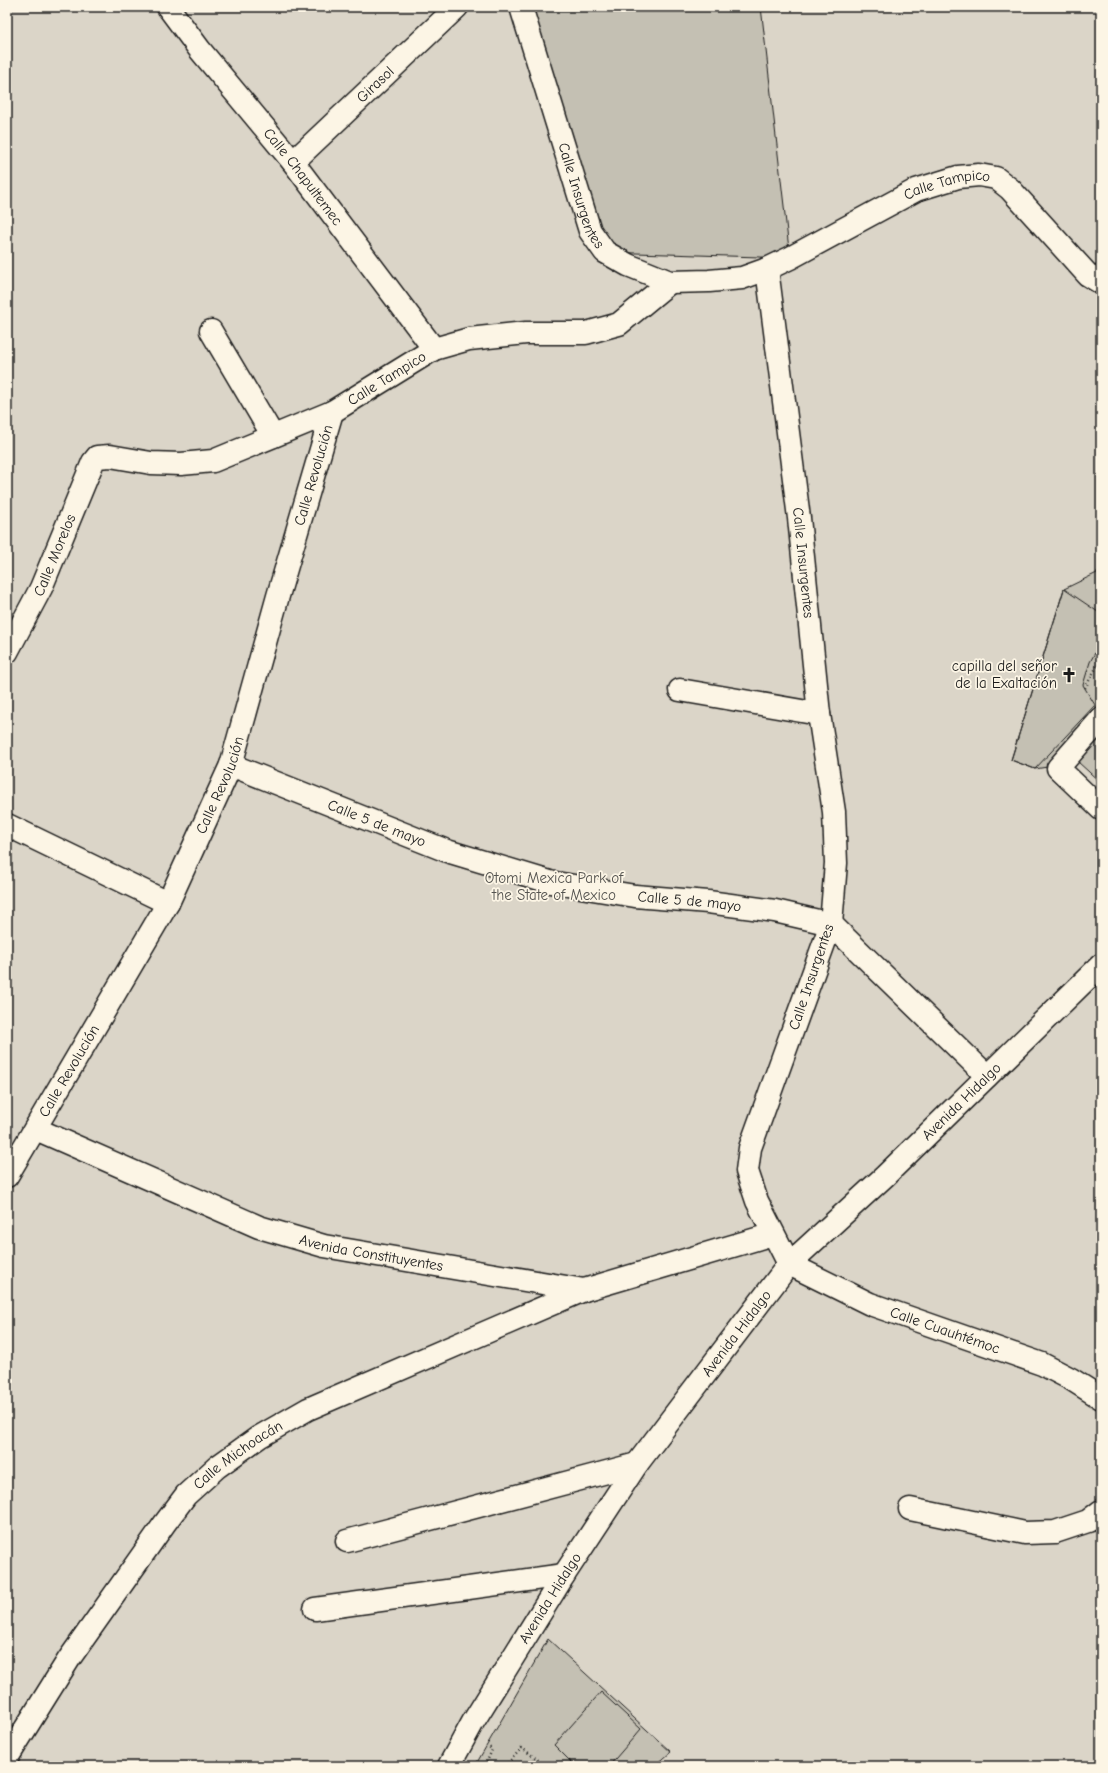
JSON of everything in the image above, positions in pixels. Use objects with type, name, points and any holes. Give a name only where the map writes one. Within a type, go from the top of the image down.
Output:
[{"type":"street","name":"Calle Chapultemec","points":[[168,7],[200,50],[293,162],[434,349]]},
{"type":"street","name":"Girasol","points":[[293,162],[457,7]]},
{"type":"street","name":"Calle Insurgentes","points":[[521,7],[590,231],[605,252],[628,265],[670,282],[742,278],[767,269],[799,518],[820,714],[834,812],[836,863],[831,924],[750,1148],[747,1171],[757,1201],[789,1264]]},
{"type":"street","name":"Calle Tampico","points":[[767,269],[916,190],[958,177],[979,175],[996,178],[1010,189],[1088,275],[1101,283]]},
{"type":"street","name":"Calle Tampico","points":[[97,457],[110,456],[151,463],[181,464],[212,461],[332,412],[434,349],[469,339],[526,333],[586,333],[619,324],[670,282]]},
{"type":"street","points":[[211,331],[274,436]]},
{"type":"street","name":"Calle Revolución","points":[[36,1129],[168,903],[231,765],[278,596],[332,412]]},
{"type":"street","name":"Calle Morelos","points":[[7,652],[41,588],[93,462],[97,457]]},
{"type":"street","points":[[680,690],[820,714]]},
{"type":"street","points":[[1101,719],[1058,768],[1101,809]]},
{"type":"street","name":"Calle 5 de mayo","points":[[231,765],[447,851],[550,882],[635,896],[708,902],[775,911],[831,924]]},
{"type":"street","points":[[7,825],[168,903]]},
{"type":"street","points":[[831,924],[987,1076]]},
{"type":"street","name":"Avenida Hidalgo","points":[[449,1766],[473,1722],[564,1574],[638,1464],[789,1264],[885,1176],[1101,965]]},
{"type":"street","points":[[7,1176],[36,1129]]},
{"type":"street","name":"Avenida Constituyentes","points":[[36,1129],[259,1227],[324,1246],[584,1290],[773,1234]]},
{"type":"street","name":"Calle Cuauhtémoc","points":[[789,1264],[870,1304],[1042,1364],[1071,1379],[1101,1398]]},
{"type":"street","name":"Calle Michoacán","points":[[7,1758],[69,1659],[165,1523],[186,1495],[218,1467],[259,1437],[308,1409],[584,1290]]},
{"type":"street","points":[[347,1541],[638,1464]]},
{"type":"street","points":[[910,1509],[1025,1533],[1055,1532],[1088,1521],[1101,1511]]},
{"type":"street","points":[[315,1610],[564,1574]]},
{"type":"path","points":[[1085,688],[1101,659]]},
{"type":"path","points":[[505,1766],[522,1748],[545,1765]]},
{"type":"green space","name":"Otomi Mexica Park of the State of Mexico","points":[[7,7],[1101,7],[1101,1766],[7,1766]]},
{"type":"building","points":[[522,7],[761,7],[790,258],[605,252]]},
{"type":"building","name":"capilla del señor de la Exaltación","points":[[1101,571],[1101,783],[1078,762],[1035,769],[1011,760],[1064,589]]},
{"type":"building","name":"capilla del señor de la Exaltación","points":[[1064,589],[1101,614],[1101,642],[1090,662],[1083,685],[1095,705],[1035,769],[1011,760]]},
{"type":"building","points":[[548,1639],[671,1752],[655,1766],[475,1766]]},
{"type":"building","points":[[601,1692],[641,1729],[609,1766],[575,1766],[554,1745]]},
{"type":"place","name":"capilla del señor de la Exaltación","points":[[1069,675]]}]
